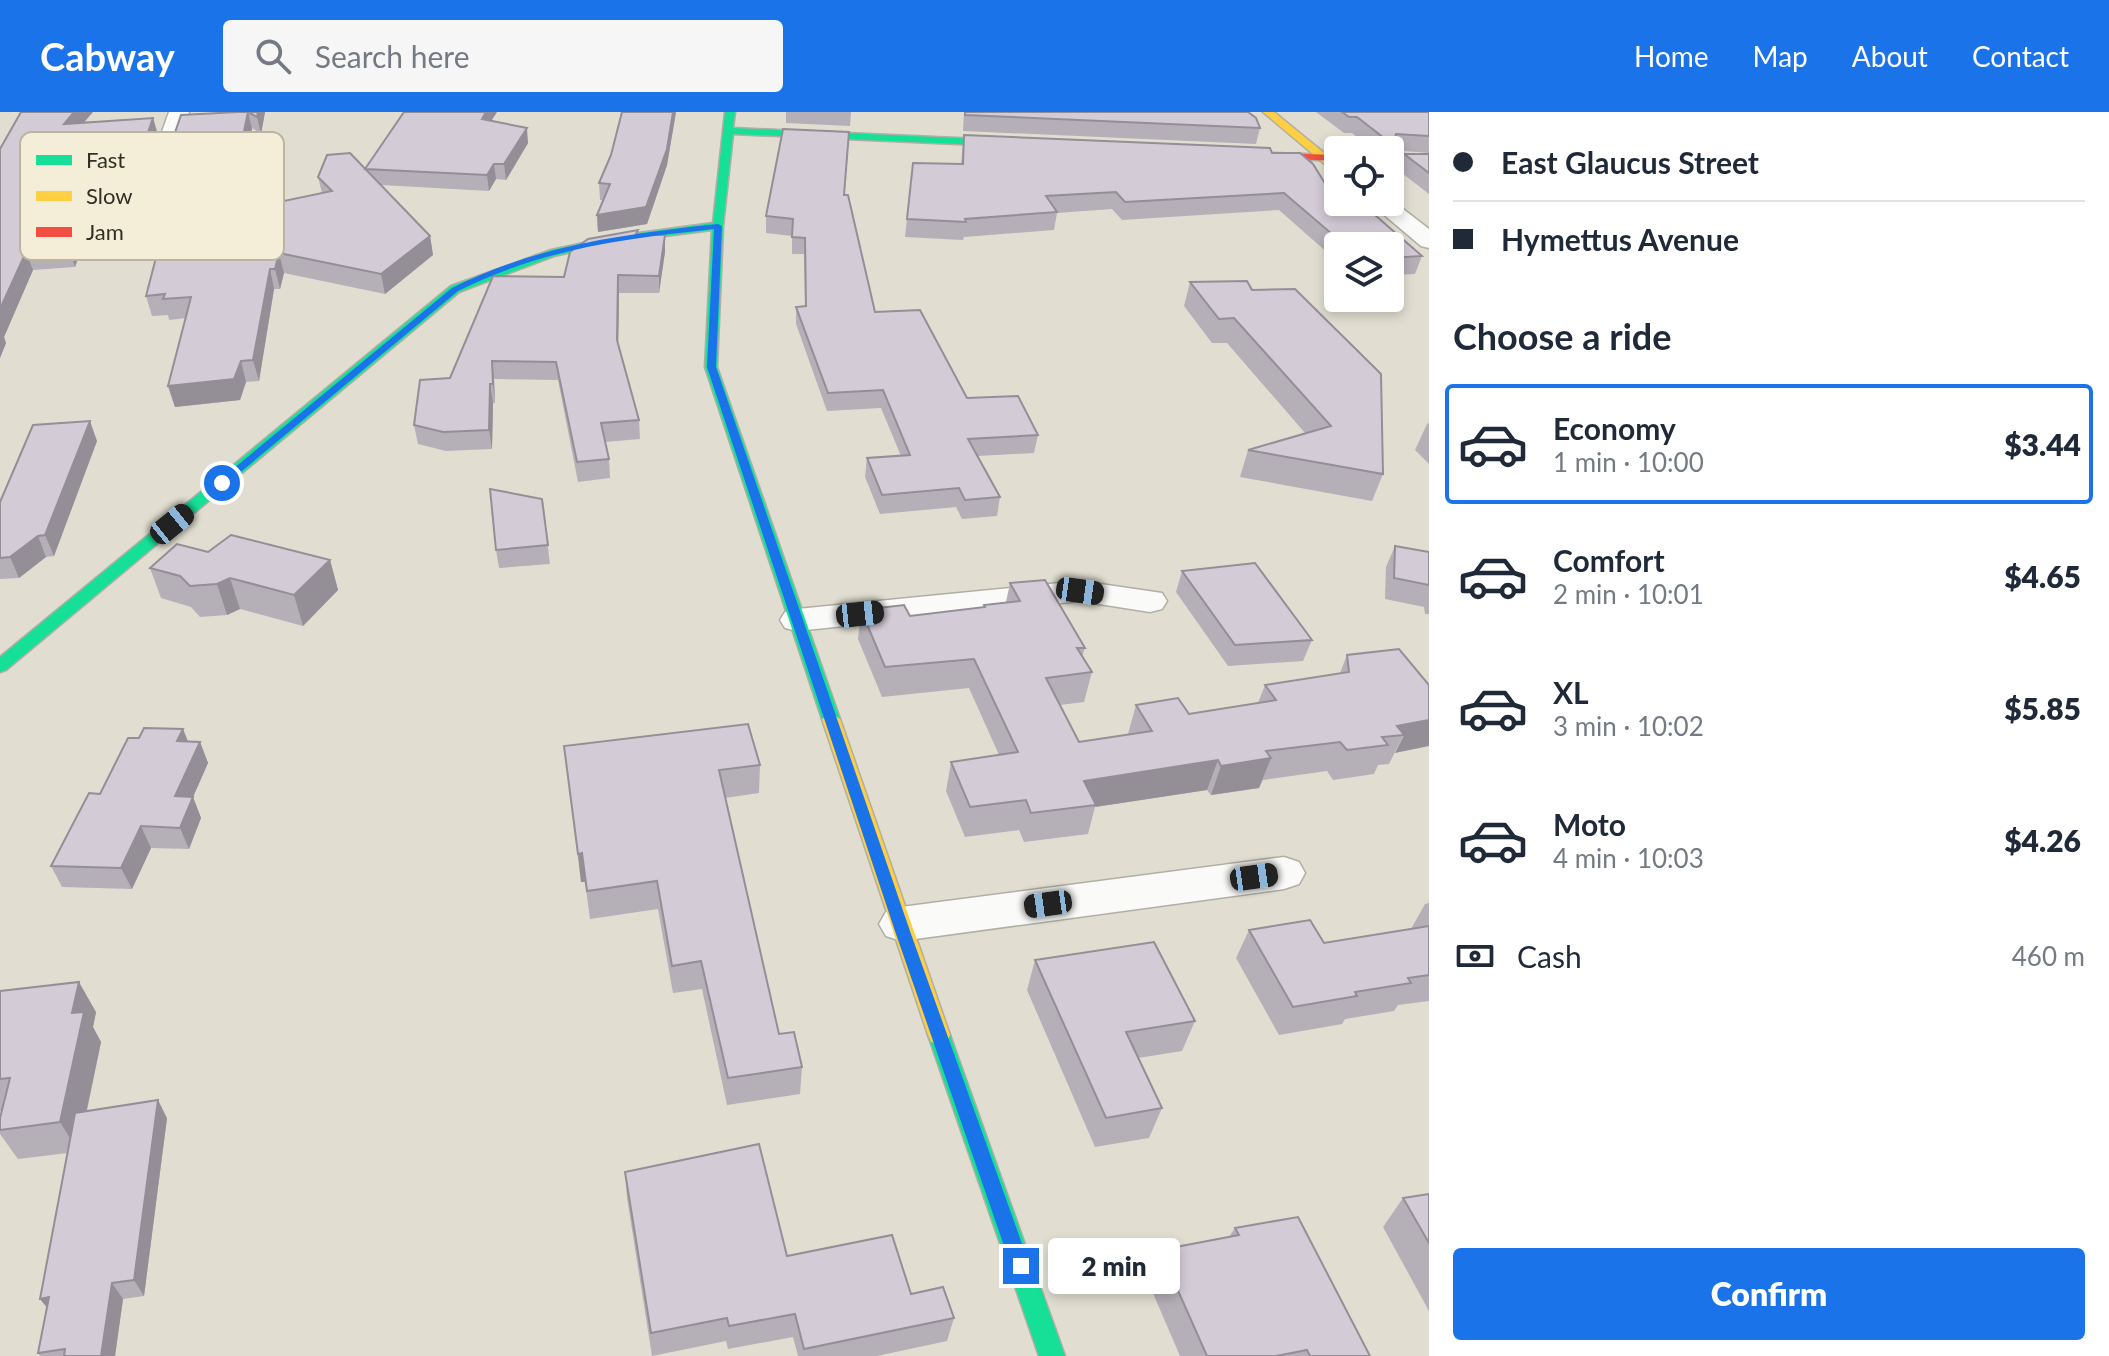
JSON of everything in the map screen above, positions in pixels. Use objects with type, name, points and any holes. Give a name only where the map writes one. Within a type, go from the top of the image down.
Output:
[{"type":"street","points":[[172,132],[179,112]]},
{"type":"street","points":[[1268,112],[1324,153]]},
{"type":"street","points":[[1040,145],[728,121],[718,226],[711,367],[1052,1356]]},
{"type":"street","points":[[1228,153],[1324,157]]},
{"type":"street","points":[[1404,161],[1429,162]]},
{"type":"street","points":[[1398,216],[1429,241]]},
{"type":"street","points":[[0,666],[455,289],[498,268],[574,245],[718,226]]},
{"type":"street","points":[[797,620],[1080,591],[1150,601]]},
{"type":"street","points":[[901,924],[1284,873]]},
{"type":"building","points":[[21,112],[74,112],[64,124],[153,118],[148,132],[20,132],[22,260],[0,309],[0,149]]},
{"type":"building","points":[[248,112],[244,132],[175,132],[181,115]]},
{"type":"building","points":[[404,112],[486,112],[482,119],[527,128],[504,164],[494,164],[487,175],[365,169]]},
{"type":"building","points":[[622,112],[673,112],[667,149],[646,207],[597,215],[610,184],[599,183],[611,155]]},
{"type":"building","points":[[965,112],[1248,112],[1256,118],[1260,128],[965,115]]},
{"type":"building","points":[[1342,112],[1429,112],[1429,136],[1381,136],[1357,117],[1349,117]]},
{"type":"building","points":[[783,129],[849,132],[844,195],[848,195],[875,312],[920,310],[967,398],[1018,396],[1038,435],[968,439],[1000,497],[965,500],[959,488],[882,495],[867,458],[910,455],[883,390],[828,393],[796,307],[806,306],[805,238],[792,237],[793,219],[766,216]]},
{"type":"building","points":[[964,135],[1270,148],[1272,153],[1300,153],[1313,164],[1324,182],[1324,216],[1376,216],[1394,232],[1330,232],[1284,193],[1125,202],[1116,192],[1046,196],[1057,212],[965,219],[966,222],[907,219],[913,163],[963,164]]},
{"type":"building","points":[[350,153],[430,236],[381,274],[284,254],[284,201],[332,191],[318,177],[327,155]]},
{"type":"building","points":[[1404,154],[1429,154],[1429,173]]},
{"type":"building","points":[[638,230],[636,234],[665,235],[659,276],[618,275],[617,340],[639,420],[601,423],[609,459],[577,462],[556,362],[492,361],[489,430],[443,432],[414,425],[420,380],[450,378],[493,276],[564,277],[570,252],[588,239]]},
{"type":"building","points":[[1404,240],[1422,256],[1404,257]]},
{"type":"building","points":[[155,260],[277,260],[275,269],[270,269],[253,360],[241,361],[234,379],[168,386],[191,297],[163,299],[165,294],[146,296]]},
{"type":"building","points":[[1247,281],[1252,290],[1295,289],[1381,374],[1383,474],[1248,450],[1331,426],[1234,318],[1219,319],[1190,282]]},
{"type":"building","points":[[90,421],[45,535],[38,536],[10,557],[0,558],[0,502],[33,425]]},
{"type":"building","points":[[490,489],[542,499],[548,545],[496,550]]},
{"type":"building","points":[[231,535],[330,560],[294,595],[230,578],[217,584],[190,586],[180,576],[150,568],[177,544],[208,552]]},
{"type":"building","points":[[1395,546],[1429,552],[1429,585],[1394,578]]},
{"type":"building","points":[[1255,563],[1312,640],[1235,645],[1182,571]]},
{"type":"building","points":[[1045,580],[1085,648],[1077,648],[1092,672],[1046,678],[1079,742],[1152,731],[1136,705],[1178,698],[1189,714],[1276,700],[1265,685],[1349,672],[1347,655],[1399,649],[1429,685],[1429,720],[1397,726],[1404,735],[1382,737],[1388,745],[1347,750],[1340,742],[1266,751],[1271,758],[1221,766],[1218,760],[1084,781],[1096,805],[1031,813],[1026,800],[970,807],[951,762],[1018,752],[974,659],[885,667],[861,610],[904,605],[910,616],[985,607],[1020,601],[1010,583]]},
{"type":"building","points":[[748,724],[760,765],[719,770],[779,1034],[794,1032],[802,1067],[728,1078],[701,961],[672,966],[657,881],[587,891],[582,853],[578,854],[564,746]]},
{"type":"building","points":[[144,728],[183,729],[177,741],[200,742],[175,796],[193,797],[180,828],[141,826],[121,868],[51,866],[89,793],[100,794],[128,738],[139,738]]},
{"type":"building","points":[[1310,920],[1324,943],[1429,926],[1429,975],[1408,978],[1411,983],[1355,992],[1357,996],[1293,1007],[1249,930]]},
{"type":"building","points":[[1154,942],[1195,1021],[1126,1032],[1162,1108],[1106,1118],[1035,960]]},
{"type":"building","points":[[79,982],[72,1013],[84,1012],[60,1122],[0,1130],[10,1078],[0,1079],[0,991]]},
{"type":"building","points":[[158,1100],[134,1280],[112,1283],[101,1356],[64,1356],[65,1349],[38,1353],[49,1297],[40,1299],[75,1113]]},
{"type":"building","points":[[759,1144],[787,1256],[892,1235],[911,1294],[943,1287],[954,1318],[804,1349],[795,1314],[729,1326],[727,1318],[651,1333],[625,1172]]},
{"type":"building","points":[[1429,1194],[1429,1243],[1403,1198]]},
{"type":"building","points":[[1298,1217],[1370,1356],[1310,1356],[1307,1350],[1276,1356],[1207,1356],[1160,1250],[1239,1235],[1235,1228]]},
{"type":"traffic: fast","points":[[730,112],[718,226],[711,367],[831,719]]},
{"type":"traffic: fast","points":[[727,131],[1025,144]]},
{"type":"traffic: fast","points":[[1404,161],[1429,162]]},
{"type":"traffic: fast","points":[[0,666],[455,289],[551,253],[617,239],[718,226]]},
{"type":"traffic: fast","points":[[939,1035],[1052,1356]]},
{"type":"traffic: slow","points":[[1268,112],[1324,158]]},
{"type":"traffic: slow","points":[[831,719],[939,1035]]},
{"type":"traffic: jam","points":[[1245,154],[1324,157]]},
{"type":"route","points":[[222,483],[455,289],[498,268],[574,245],[718,226],[711,367],[1021,1266]]}]
